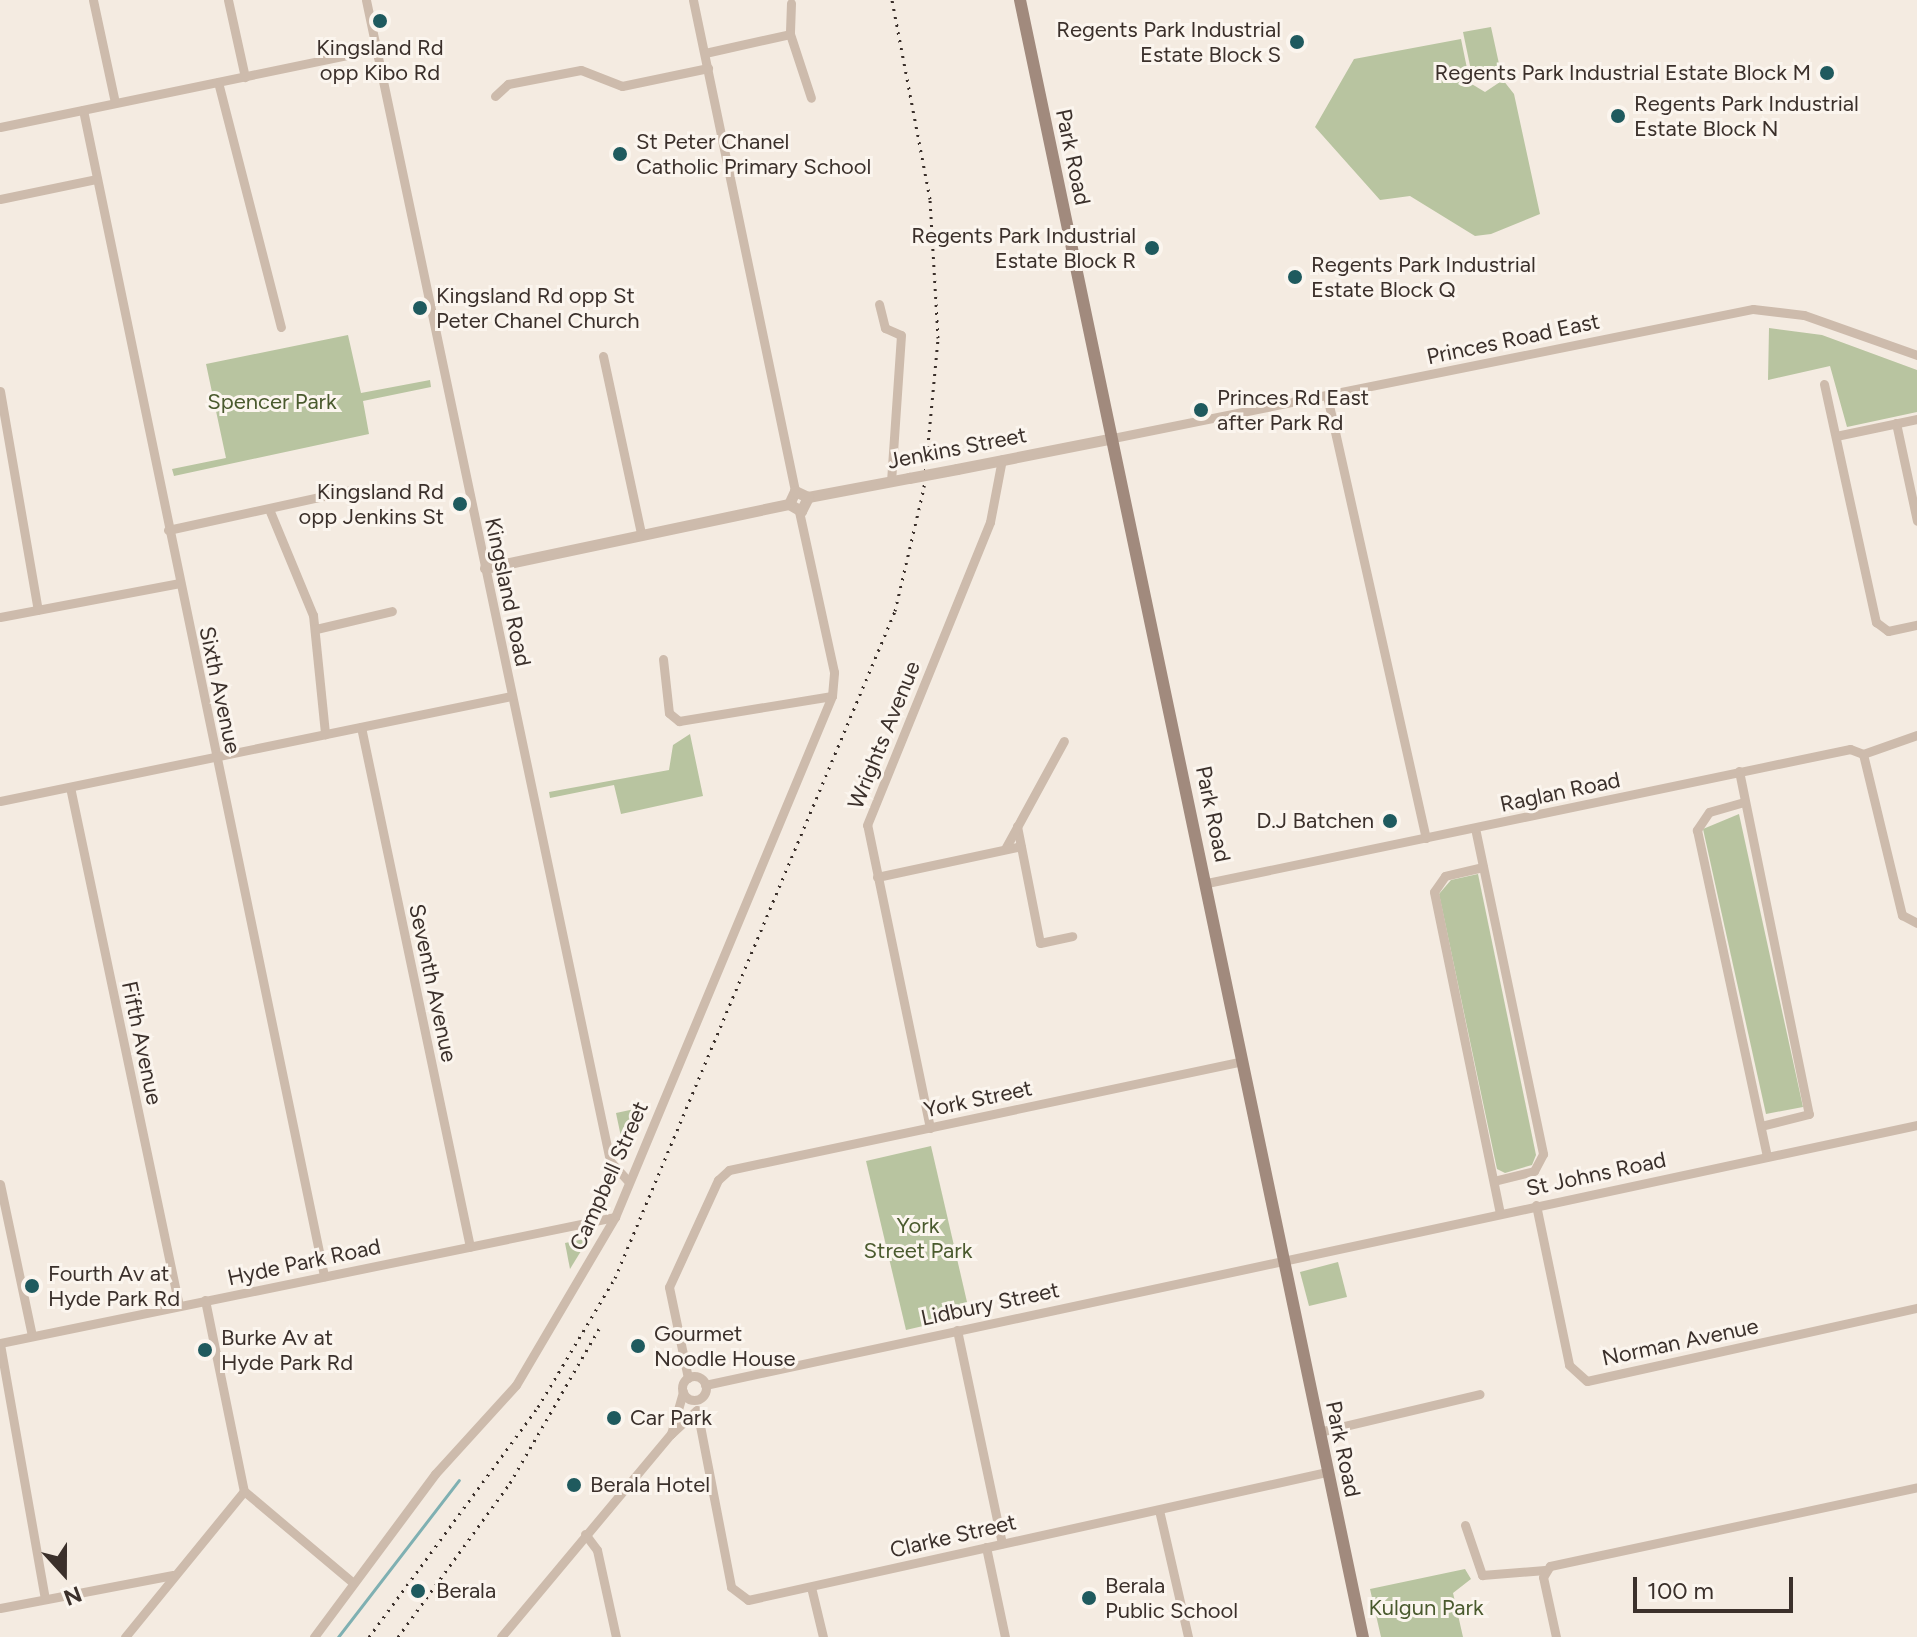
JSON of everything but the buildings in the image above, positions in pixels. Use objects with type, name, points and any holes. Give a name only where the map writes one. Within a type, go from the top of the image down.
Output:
[{"type":"main road","name":"Park Road","points":[[1020,0],[1363,1637]]},
{"type":"street","points":[[93,0],[115,103]]},
{"type":"street","points":[[228,0],[245,77]]},
{"type":"street","name":"Kingsland Road","points":[[366,0],[610,1161],[629,1182]]},
{"type":"street","points":[[693,0],[795,491],[789,504]]},
{"type":"street","points":[[791,3],[790,34],[811,98]]},
{"type":"street","points":[[705,53],[790,34]]},
{"type":"street","points":[[0,127],[376,49]]},
{"type":"street","points":[[495,96],[508,84],[581,70],[622,86],[708,68]]},
{"type":"street","points":[[218,82],[281,327]]},
{"type":"street","name":"Sixth Avenue","points":[[83,110],[324,1276]]},
{"type":"street","points":[[0,199],[97,179]]},
{"type":"street","points":[[879,304],[885,328],[901,335],[891,481]]},
{"type":"street","name":"Princes Road East","points":[[1113,438],[1761,309],[1816,318],[1917,355]]},
{"type":"street","points":[[603,356],[641,534]]},
{"type":"street","points":[[1824,384],[1876,622],[1888,631],[1917,625]]},
{"type":"street","points":[[0,391],[38,610]]},
{"type":"street","points":[[1327,396],[1426,838]]},
{"type":"street","points":[[1836,436],[1917,419]]},
{"type":"street","points":[[1896,423],[1917,521]]},
{"type":"street","name":"Jenkins Street","points":[[808,497],[1113,438]]},
{"type":"street","name":"Wrights Avenue","points":[[930,1128],[877,877],[868,818],[990,522],[1002,459]]},
{"type":"street","points":[[168,530],[352,490]]},
{"type":"street","points":[[485,568],[789,504],[799,511],[808,497],[795,491]]},
{"type":"street","points":[[269,509],[316,629],[325,734]]},
{"type":"street","name":"Campbell Street","points":[[314,1637],[351,1581],[516,1385],[615,1217],[832,696],[834,672],[799,511]]},
{"type":"street","points":[[0,617],[180,583]]},
{"type":"street","points":[[316,629],[392,611]]},
{"type":"street","points":[[663,659],[669,713],[679,721],[832,696]]},
{"type":"street","points":[[0,801],[511,696]]},
{"type":"street","name":"Seventh Avenue","points":[[361,727],[470,1247]]},
{"type":"street","name":"Raglan Road","points":[[1207,883],[1850,749],[1863,754],[1917,735]]},
{"type":"street","points":[[1005,849],[1064,741]]},
{"type":"street","points":[[1863,754],[1902,915],[1917,923]]},
{"type":"street","points":[[1739,771],[1809,1114],[1761,1126]]},
{"type":"street","name":"Fifth Avenue","points":[[70,787],[179,1306]]},
{"type":"street","points":[[1744,802],[1709,812],[1697,830],[1767,1157]]},
{"type":"street","points":[[1017,826],[1040,943],[1072,936]]},
{"type":"street","points":[[1475,828],[1543,1154],[1534,1171],[1494,1181]]},
{"type":"street","points":[[877,877],[1021,846]]},
{"type":"street","points":[[1483,867],[1445,876],[1434,892],[1500,1213]]},
{"type":"street","name":"York Street","points":[[688,1378],[669,1287],[722,1175],[1243,1061]]},
{"type":"street","name":"St Johns Road","points":[[1283,1260],[1917,1125]]},
{"type":"street","points":[[0,1184],[32,1336]]},
{"type":"street","name":"Norman Avenue","points":[[1536,1205],[1569,1365],[1587,1381],[1917,1308]]},
{"type":"street","name":"Hyde Park Road","points":[[0,1343],[615,1217]]},
{"type":"street","name":"Lidbury Street","points":[[705,1385],[1283,1260]]},
{"type":"street","points":[[205,1300],[244,1491],[351,1581]]},
{"type":"street","points":[[957,1330],[1002,1543]]},
{"type":"street","points":[[0,1343],[45,1599]]},
{"type":"street","points":[[501,1637],[585,1534],[676,1432],[697,1405],[705,1385],[688,1378],[676,1432]]},
{"type":"street","points":[[683,1392],[697,1405]]},
{"type":"street","points":[[1319,1432],[1480,1394]]},
{"type":"street","name":"Clarke Street","points":[[697,1405],[701,1448],[733,1593],[748,1600],[1327,1472]]},
{"type":"street","points":[[676,1432],[701,1448]]},
{"type":"street","points":[[1465,1525],[1482,1575],[1545,1570],[1917,1487]]},
{"type":"street","points":[[125,1637],[244,1491]]},
{"type":"street","points":[[1159,1510],[1188,1637]]},
{"type":"street","points":[[585,1534],[597,1550],[616,1637]]},
{"type":"street","points":[[986,1547],[1005,1637]]},
{"type":"street","points":[[1545,1570],[1556,1637]]},
{"type":"street","points":[[0,1608],[173,1575]]},
{"type":"street","points":[[811,1587],[823,1637]]},
{"type":"green space","points":[[1491,27],[1501,73],[1473,80],[1463,32]]},
{"type":"green space","points":[[1461,39],[1470,83],[1485,92],[1503,80],[1514,94],[1540,214],[1491,234],[1475,236],[1410,196],[1380,200],[1315,127],[1354,59]]},
{"type":"green space","points":[[1769,328],[1822,335],[1917,370],[1917,412],[1847,427],[1830,366],[1768,380]]},
{"type":"green space","name":"Spencer Park","points":[[348,335],[361,393],[430,380],[431,387],[363,401],[369,434],[174,476],[172,469],[226,458],[206,364]]},
{"type":"green space","points":[[690,734],[703,796],[621,814],[614,785],[550,798],[549,792],[669,770],[673,745]]},
{"type":"green space","points":[[1739,814],[1803,1107],[1766,1114],[1703,829]]},
{"type":"green space","points":[[1478,874],[1536,1155],[1532,1165],[1505,1173],[1497,1169],[1439,894],[1451,880]]},
{"type":"green space","points":[[644,1107],[625,1156],[616,1113]]},
{"type":"green space","name":"York Street Park","points":[[931,1146],[970,1315],[906,1330],[866,1161]]},
{"type":"green space","points":[[589,1238],[570,1269],[565,1243]]},
{"type":"green space","points":[[1338,1262],[1347,1297],[1309,1306],[1300,1272]]},
{"type":"green space","name":"Kulgun Park","points":[[1465,1569],[1471,1579],[1453,1593],[1463,1637],[1381,1637],[1370,1589]]},
{"type":"waterway","points":[[338,1637],[459,1480]]},
{"type":"railway","points":[[369,1637],[538,1407],[615,1278],[895,611],[924,487],[938,338],[930,199],[892,0]]},
{"type":"railway","points":[[398,1637],[510,1483],[600,1327]]},
{"type":"place","name":"Kingsland Rd opp Kibo Rd","points":[[380,21]]},
{"type":"place","name":"Regents Park Industrial Estate Block S","points":[[1297,42]]},
{"type":"place","name":"Regents Park Industrial Estate Block M","points":[[1827,73]]},
{"type":"place","name":"Regents Park Industrial Estate Block N","points":[[1618,116]]},
{"type":"place","name":"St Peter Chanel Catholic Primary School","points":[[620,154]]},
{"type":"place","name":"Regents Park Industrial Estate Block R","points":[[1152,248]]},
{"type":"place","name":"Regents Park Industrial Estate Block Q","points":[[1295,277]]},
{"type":"place","name":"Kingsland Rd opp St Peter Chanel Church","points":[[420,308]]},
{"type":"place","name":"Princes Rd East after Park Rd","points":[[1201,410]]},
{"type":"place","name":"Kingsland Rd opp Jenkins St","points":[[460,504]]},
{"type":"place","name":"D.J Batchen","points":[[1390,821]]},
{"type":"place","name":"Fourth Av at Hyde Park Rd","points":[[32,1286]]},
{"type":"place","name":"Gourmet Noodle House","points":[[638,1346]]},
{"type":"place","name":"Burke Av at Hyde Park Rd","points":[[205,1350]]},
{"type":"place","name":"Car Park","points":[[614,1418]]},
{"type":"place","name":"Berala Hotel","points":[[574,1485]]},
{"type":"place","name":"Berala","points":[[418,1591]]},
{"type":"place","name":"Berala Public School","points":[[1089,1598]]}]
